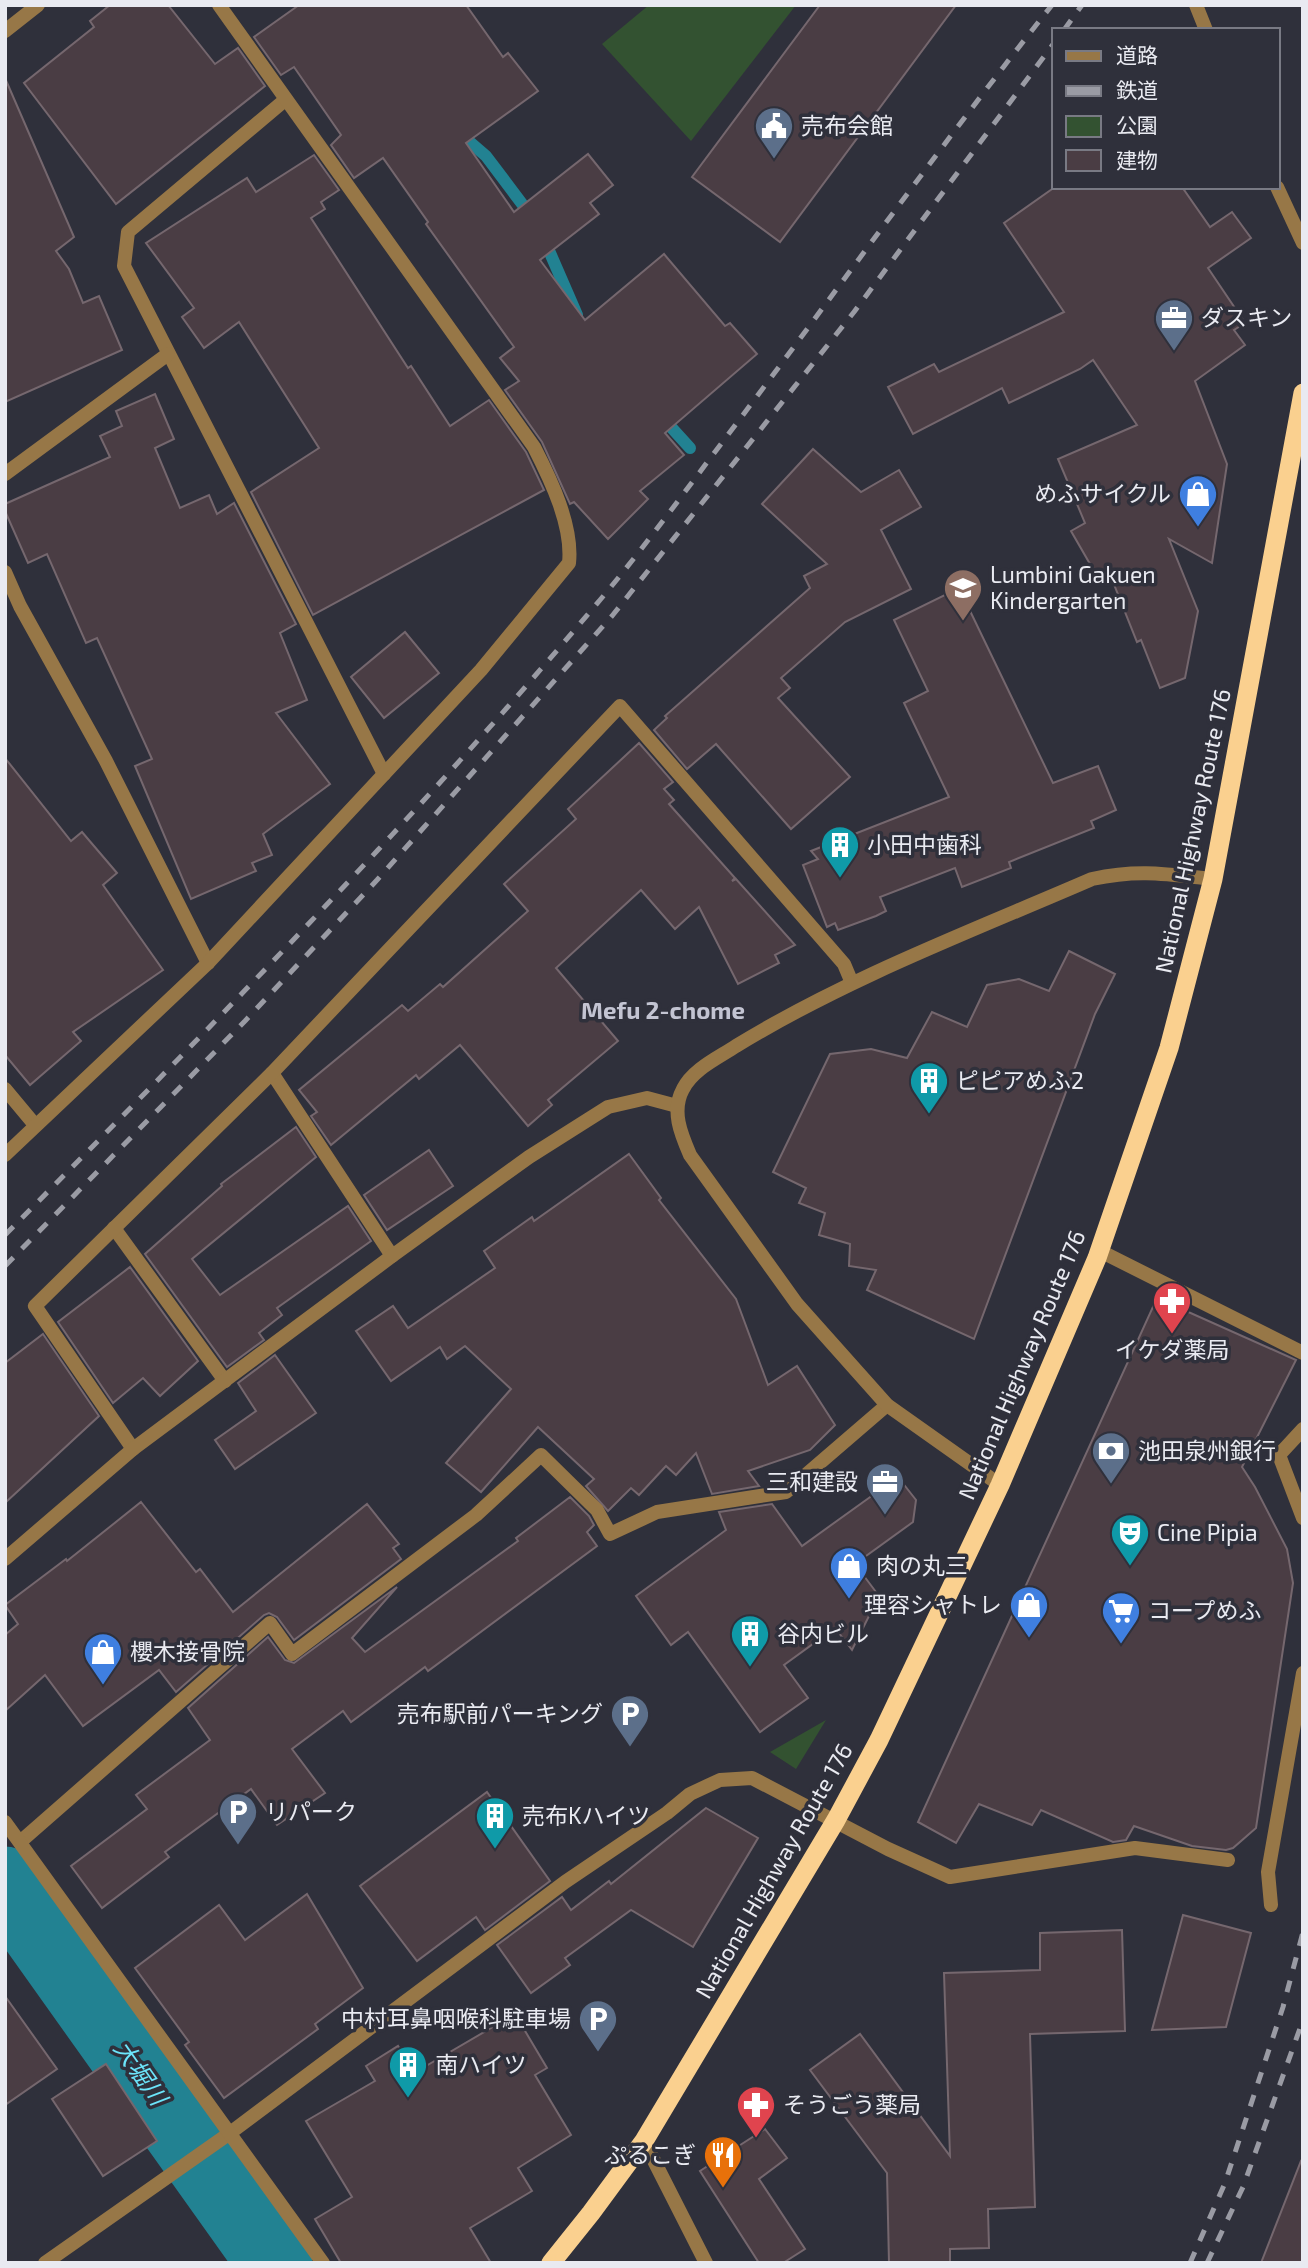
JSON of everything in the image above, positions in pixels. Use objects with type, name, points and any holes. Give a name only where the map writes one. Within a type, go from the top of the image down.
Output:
[{"type":"highway","name":"National Highway Route 176","points":[[551,2263],[644,2141],[836,1820],[878,1740],[1000,1485],[1100,1251],[1169,1048],[1213,879],[1303,393]]},
{"type":"street","points":[[5,31],[38,5]]},
{"type":"street","points":[[5,1155],[208,963],[481,670],[569,563],[570,548],[552,482],[534,447],[219,5]]},
{"type":"street","points":[[1196,5],[1205,28]]},
{"type":"street","points":[[285,100],[128,232],[124,266],[384,774]]},
{"type":"street","points":[[1278,189],[1303,243]]},
{"type":"street","points":[[5,474],[168,354]]},
{"type":"street","points":[[5,572],[20,606],[106,761],[208,963]]},
{"type":"street","points":[[133,1449],[35,1306],[272,1073],[620,706],[844,964],[852,984]]},
{"type":"street","points":[[1000,1485],[887,1405],[797,1304],[690,1155],[678,1128],[677,1106],[682,1089],[696,1072],[778,1020],[852,984],[1091,879],[1122,872],[1148,872],[1213,879]]},
{"type":"street","points":[[272,1073],[392,1256]]},
{"type":"street","points":[[5,1089],[34,1125]]},
{"type":"street","points":[[5,1559],[133,1449],[530,1157],[608,1107],[647,1098],[677,1106]]},
{"type":"street","points":[[114,1228],[225,1381]]},
{"type":"street","points":[[1100,1251],[1303,1353]]},
{"type":"street","points":[[20,1842],[270,1623],[292,1654],[476,1516],[541,1455],[597,1510],[610,1534],[657,1512],[786,1492],[887,1405]]},
{"type":"street","points":[[1303,1429],[1279,1455],[1303,1518]]},
{"type":"street","points":[[1271,1905],[1269,1872],[1303,1673]]},
{"type":"street","points":[[45,2263],[230,2133],[555,1890],[667,1813],[690,1794],[720,1780],[752,1778],[888,1849],[950,1877],[1135,1848],[1228,1860]]},
{"type":"street","points":[[5,1822],[323,2263]]},
{"type":"street","points":[[644,2141],[706,2263]]},
{"type":"green space","points":[[649,5],[796,5],[691,141],[602,44]]},
{"type":"green space","points":[[826,1720],[796,1769],[770,1752]]},
{"type":"building","points":[[110,5],[168,5],[215,64],[238,48],[265,86],[116,204],[24,83],[94,27],[90,21]]},
{"type":"building","points":[[299,5],[466,5],[503,57],[508,53],[538,91],[466,143],[514,212],[588,154],[613,185],[590,203],[599,214],[540,260],[585,320],[664,254],[725,326],[730,323],[757,354],[665,433],[684,455],[640,491],[648,499],[608,539],[574,502],[570,504],[542,442],[505,390],[519,381],[500,358],[514,347],[426,224],[428,222],[383,158],[354,178],[331,145],[341,135],[294,67],[281,75],[254,37]]},
{"type":"building","points":[[820,5],[956,5],[780,242],[692,177]]},
{"type":"building","points":[[5,78],[74,237],[56,251],[69,269],[83,303],[99,296],[122,350],[5,402]]},
{"type":"building","points":[[314,155],[339,190],[321,202],[325,209],[311,218],[408,368],[411,366],[450,426],[489,400],[526,452],[544,490],[313,615],[251,492],[319,448],[239,322],[204,348],[182,317],[194,308],[146,243],[247,178],[256,192]]},
{"type":"building","points":[[1052,189],[1183,189],[1210,227],[1232,212],[1251,238],[1208,268],[1245,323],[1234,330],[1245,345],[1195,381],[1227,464],[1212,563],[1169,539],[1198,611],[1185,678],[1160,688],[1141,640],[1137,642],[1111,577],[1101,583],[1071,531],[1085,523],[1058,459],[1137,425],[1093,360],[1009,403],[1002,388],[913,434],[888,387],[934,364],[939,372],[1064,312],[1004,223]]},
{"type":"building","points":[[155,394],[174,439],[155,448],[180,508],[209,495],[217,514],[234,503],[296,624],[280,633],[307,700],[276,713],[330,784],[263,834],[272,855],[252,863],[256,871],[191,899],[135,766],[152,759],[97,638],[86,643],[47,554],[28,563],[5,511],[5,504],[110,457],[100,436],[122,426],[116,411]]},
{"type":"building","points":[[813,449],[861,492],[899,470],[921,507],[881,530],[911,589],[845,622],[781,678],[790,688],[778,698],[850,777],[791,829],[716,744],[687,769],[654,730],[667,718],[665,716],[810,588],[804,576],[827,564],[762,504]]},
{"type":"building","points":[[959,588],[1053,783],[1098,766],[1116,810],[1091,821],[1094,828],[1009,862],[1011,868],[962,887],[955,868],[880,897],[886,911],[876,916],[838,930],[835,923],[827,927],[803,865],[818,859],[811,851],[949,797],[904,703],[928,691],[894,620]]},
{"type":"building","points":[[405,632],[439,673],[384,718],[351,677]]},
{"type":"building","points":[[639,743],[673,782],[664,789],[674,800],[669,804],[735,878],[732,881],[736,879],[795,945],[775,955],[779,963],[738,984],[699,907],[675,929],[641,890],[556,968],[618,1041],[548,1100],[552,1105],[528,1126],[460,1045],[419,1079],[416,1075],[331,1145],[311,1116],[317,1112],[299,1090],[402,1005],[408,1011],[440,984],[443,987],[528,911],[504,884],[576,819],[568,809]]},
{"type":"building","points":[[5,758],[71,841],[82,832],[117,873],[103,885],[163,970],[73,1032],[81,1041],[30,1085],[5,1055]]},
{"type":"building","name":"ピピアめふ2","points":[[1069,951],[1115,974],[1095,1014],[974,1339],[867,1290],[876,1270],[849,1266],[850,1244],[819,1235],[825,1213],[799,1203],[806,1188],[773,1172],[830,1054],[871,1049],[907,1058],[932,1012],[967,1027],[987,985],[1019,979],[1049,991]]},
{"type":"building","points":[[296,1127],[316,1157],[192,1259],[220,1295],[348,1206],[371,1241],[277,1308],[282,1315],[259,1333],[264,1340],[227,1367],[145,1254],[222,1186],[221,1184]]},
{"type":"building","points":[[429,1150],[453,1186],[387,1230],[364,1195]]},
{"type":"building","points":[[629,1154],[661,1198],[659,1200],[736,1299],[768,1385],[797,1366],[835,1425],[810,1450],[748,1471],[759,1486],[712,1494],[696,1453],[676,1475],[666,1466],[639,1495],[631,1488],[608,1511],[586,1486],[594,1479],[538,1427],[481,1492],[446,1463],[511,1389],[465,1346],[447,1359],[440,1347],[391,1381],[356,1331],[393,1306],[408,1328],[495,1268],[484,1251],[532,1217],[534,1221]]},
{"type":"building","points":[[130,1267],[198,1361],[160,1396],[143,1378],[113,1403],[58,1322]]},
{"type":"building","points":[[1157,1298],[1296,1360],[1242,1467],[1287,1549],[1293,1583],[1256,1828],[1233,1848],[1226,1850],[1192,1846],[1134,1826],[1126,1840],[1113,1842],[1041,1810],[1032,1825],[979,1804],[956,1843],[918,1822]]},
{"type":"building","points":[[43,1334],[99,1416],[5,1503],[5,1363]]},
{"type":"building","points":[[275,1355],[316,1413],[235,1469],[215,1440],[256,1411],[238,1383]]},
{"type":"building","points":[[898,1477],[916,1500],[913,1522],[855,1564],[879,1596],[852,1650],[835,1628],[784,1665],[808,1698],[760,1732],[688,1632],[671,1645],[636,1596],[726,1530],[719,1512],[772,1504],[802,1546]]},
{"type":"building","points":[[570,1497],[594,1525],[587,1532],[597,1546],[428,1671],[425,1667],[351,1722],[343,1711],[292,1749],[325,1793],[277,1825],[251,1789],[165,1852],[169,1857],[102,1908],[71,1866],[147,1809],[136,1795],[210,1740],[188,1708],[268,1637],[285,1660],[294,1663],[397,1587],[352,1638],[365,1652],[518,1541],[516,1538]]},
{"type":"building","points":[[141,1502],[196,1572],[200,1569],[233,1612],[367,1504],[399,1544],[393,1548],[401,1559],[294,1640],[277,1617],[269,1613],[264,1615],[176,1692],[159,1670],[83,1726],[45,1675],[5,1711],[5,1635],[18,1624],[5,1605],[66,1559],[67,1561]]},
{"type":"building","points":[[487,1792],[550,1881],[485,1930],[476,1917],[417,1961],[360,1886]]},
{"type":"building","points":[[706,1808],[758,1838],[693,1947],[631,1910],[565,1958],[570,1965],[531,1993],[497,1945],[562,1897],[571,1910],[609,1881],[611,1884]]},
{"type":"building","points":[[307,1894],[363,1988],[315,2024],[318,2029],[224,2098],[185,2045],[189,2042],[135,1968],[219,1905],[245,1940]]},
{"type":"building","points":[[1183,1915],[1251,1933],[1226,2027],[1152,2030]]},
{"type":"building","points":[[1122,1930],[1125,2031],[1030,2034],[1035,2207],[988,2209],[989,2248],[950,2249],[950,2263],[889,2263],[887,2173],[810,2070],[860,2034],[950,2156],[944,1973],[1040,1970],[1040,1933]]},
{"type":"building","points":[[5,1996],[57,2069],[5,2105]]},
{"type":"building","points":[[515,2014],[547,2068],[535,2075],[571,2135],[518,2168],[532,2191],[470,2228],[491,2263],[341,2263],[315,2219],[352,2197],[306,2121],[375,2081],[366,2066],[398,2046],[414,2073]]},
{"type":"building","points":[[106,2064],[157,2141],[103,2176],[52,2099]]},
{"type":"building","points":[[765,2129],[787,2158],[759,2179],[805,2249],[783,2263],[759,2263],[700,2171]]},
{"type":"building","points":[[1301,2161],[1303,2263],[1261,2263]]},
{"type":"waterway","points":[[457,131],[486,156],[532,217]]},
{"type":"waterway","points":[[544,239],[577,315]]},
{"type":"waterway","points":[[660,415],[690,448]]},
{"type":"waterway","name":"大堀川","points":[[5,1884],[275,2263]]},
{"type":"railway","points":[[5,1235],[309,924],[457,764],[600,600],[663,521],[1052,5]]},
{"type":"railway","points":[[1065,28],[1082,5]]},
{"type":"railway","points":[[5,1266],[245,1021],[377,880],[612,616],[854,312],[1052,46]]},
{"type":"railway","points":[[1190,2263],[1225,2183],[1283,2007],[1303,1932]]},
{"type":"railway","points":[[1207,2263],[1243,2187],[1303,2020]]},
{"type":"place","name":"売布会館","points":[[774,160]]},
{"type":"place","name":"ダスキン","points":[[1174,352]]},
{"type":"place","name":"めふサイクル","points":[[1198,528]]},
{"type":"place","name":"Lumbini Gakuen Kindergarten","points":[[963,622]]},
{"type":"place","name":"小田中歯科","points":[[840,879]]},
{"type":"place","name":"ピピアめふ2","points":[[929,1115]]},
{"type":"place","name":"イケダ薬局","points":[[1172,1335]]},
{"type":"place","name":"池田泉州銀行","points":[[1111,1485]]},
{"type":"place","name":"三和建設","points":[[885,1516]]},
{"type":"place","name":"Cine Pipia","points":[[1130,1567]]},
{"type":"place","name":"肉の丸三","points":[[849,1600]]},
{"type":"place","name":"理容シャトレ","points":[[1029,1639]]},
{"type":"place","name":"コープめふ","points":[[1121,1645]]},
{"type":"place","name":"谷内ビル","points":[[750,1668]]},
{"type":"place","name":"櫻木接骨院","points":[[103,1686]]},
{"type":"place","name":"売布駅前パーキング","points":[[630,1748]]},
{"type":"place","name":"リパーク","points":[[238,1846]]},
{"type":"place","name":"売布Kハイツ","points":[[495,1850]]},
{"type":"place","name":"中村耳鼻咽喉科駐車場","points":[[598,2053]]},
{"type":"place","name":"南ハイツ","points":[[408,2099]]},
{"type":"place","name":"そうごう薬局","points":[[756,2139]]},
{"type":"place","name":"ぷるこぎ","points":[[723,2189]]},
{"type":"district","name":"Mefu 2-chome","points":[[663,1011]]}]
